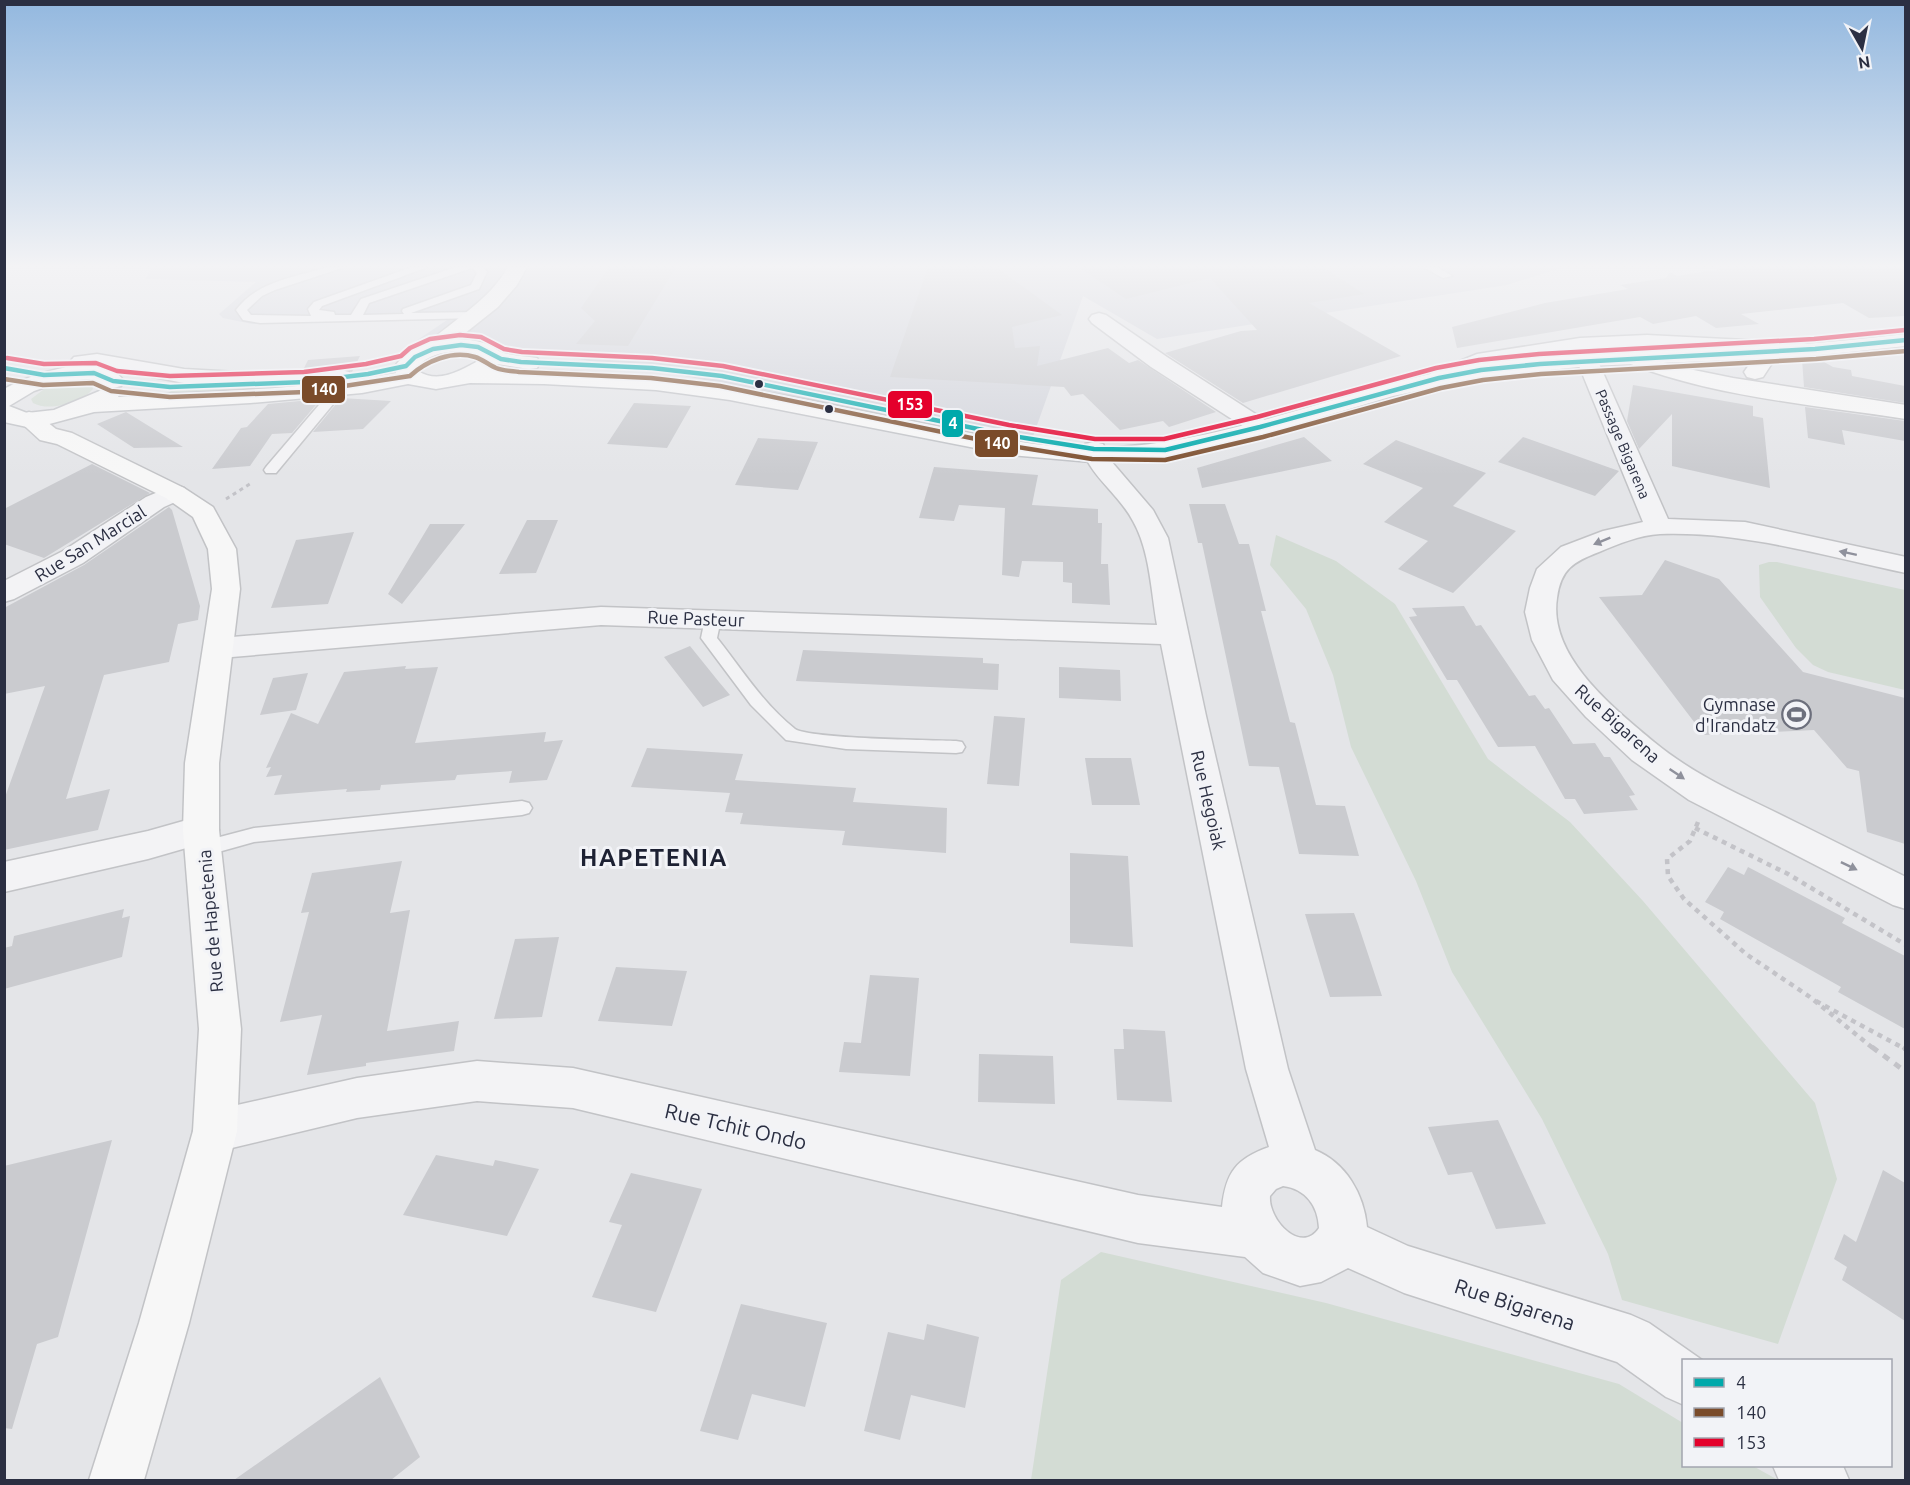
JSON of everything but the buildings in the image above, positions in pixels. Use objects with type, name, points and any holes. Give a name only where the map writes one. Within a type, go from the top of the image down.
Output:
[{"type":"main road","points":[[409,372],[415,357],[434,348],[449,336]]},
{"type":"main road","points":[[469,376],[486,366],[481,336]]},
{"type":"main road","points":[[1733,384],[1742,364],[1769,351],[1905,340]]},
{"type":"main road","points":[[434,348],[461,345],[501,359],[538,364],[652,368],[722,376],[997,433],[1124,456],[1166,450],[1260,428],[1439,378],[1584,353],[1641,350],[1742,364],[1798,393]]},
{"type":"main road","points":[[1641,350],[1668,371],[1905,412]]},
{"type":"main road","points":[[1742,364],[1769,351]]},
{"type":"main road","points":[[4,368],[17,372],[99,374],[108,376],[113,381],[170,387],[305,382],[341,383]]},
{"type":"main road","points":[[75,419],[409,372],[430,382],[469,376],[602,378],[658,382],[766,399],[1004,447],[1054,454],[1095,452]]},
{"type":"main road","points":[[65,374],[32,383],[9,407],[48,435],[75,419],[110,393],[113,381]]},
{"type":"main road","points":[[75,419],[188,501]]},
{"type":"main road","name":"Rue de Hapetenia","points":[[117,1480],[164,1323],[214,1131],[220,1029],[203,839],[202,763],[220,648],[226,589],[222,549],[204,513],[188,501]]},
{"type":"street","points":[[1123,336],[1260,428]]},
{"type":"street","points":[[1641,350],[1694,344],[1815,349]]},
{"type":"street","points":[[1694,344],[1742,364]]},
{"type":"street","name":"Passage Bigarena","points":[[1584,353],[1658,526]]},
{"type":"street","points":[[65,374],[82,362],[97,360],[184,376],[341,383]]},
{"type":"street","name":"Rue Hegoiak","points":[[1095,452],[1099,463],[1144,516],[1155,538],[1173,634],[1267,1069],[1297,1166]]},
{"type":"street","name":"Rue San Marcial","points":[[4,593],[73,557],[155,502],[188,501]]},
{"type":"street","name":"Rue Bigarena","points":[[1905,565],[1744,530],[1658,526],[1612,537],[1570,553],[1551,569],[1544,588],[1540,612],[1547,640],[1564,673],[1597,709],[1644,752],[1708,794],[1905,894]]},
{"type":"street","name":"Rue Pasteur","points":[[220,648],[601,616],[1173,634]]},
{"type":"street","points":[[4,877],[148,845],[203,839]]},
{"type":"street","name":"Rue Tchit Ondo","points":[[214,1131],[357,1098],[477,1081],[573,1088],[1138,1219],[1256,1235]]},
{"type":"street","points":[[1283,1164],[1297,1166],[1312,1172],[1325,1182],[1336,1196],[1342,1211],[1343,1226],[1340,1240],[1331,1251],[1319,1259],[1303,1262],[1286,1258],[1269,1248],[1256,1235],[1247,1219],[1244,1202],[1247,1187],[1256,1175],[1268,1166],[1283,1164]]},
{"type":"street","name":"Rue Bigarena","points":[[1340,1240],[1404,1269],[1631,1341],[1682,1378]]},
{"type":"street","points":[[1802,1467],[1821,1480]]},
{"type":"lane","points":[[271,470],[341,383]]},
{"type":"lane","points":[[713,619],[709,638],[757,701],[792,736],[846,743],[956,747]]},
{"type":"lane","points":[[203,839],[522,808]]},
{"type":"path","points":[[188,501],[224,500],[271,470]]},
{"type":"path","points":[[1708,794],[1690,841],[1667,859],[1668,876],[1684,899],[1746,954],[1810,997],[1905,1048]]},
{"type":"path","points":[[1695,828],[1788,874],[1905,945]]},
{"type":"path","points":[[1810,997],[1905,1072]]},
{"type":"shaded area","points":[[423,336],[1069,336],[1031,442],[679,375],[496,346],[413,343]]},
{"type":"shaded area","points":[[1152,336],[1174,336],[1157,339]]},
{"type":"shaded area","points":[[66,381],[90,382],[93,389],[81,398],[64,405],[47,407],[33,403],[31,399],[47,387]]},
{"type":"shaded area","points":[[358,383],[166,395],[171,391],[183,389]]},
{"type":"shaded area","points":[[1276,535],[1336,561],[1395,604],[1488,759],[1570,822],[1643,901],[1815,1103],[1837,1179],[1778,1344],[1622,1300],[1608,1254],[1542,1119],[1452,972],[1416,881],[1351,747],[1333,675],[1306,609],[1270,565]]},
{"type":"shaded area","points":[[1769,562],[1905,590],[1905,690],[1828,672],[1813,665],[1796,648],[1760,597],[1759,565]]},
{"type":"shaded area","points":[[1101,1252],[1326,1303],[1619,1384],[1682,1422],[1682,1467],[1755,1467],[1778,1480],[1031,1480],[1061,1280]]},
{"type":"transit line","name":"153","points":[[7,358],[44,364],[96,363],[117,371],[170,376],[304,372],[366,364],[401,356],[410,348],[430,339],[450,336]]},
{"type":"transit line","name":"153","points":[[474,336],[481,337],[504,349],[522,352],[652,358],[723,366],[1009,425],[1095,439],[1164,439],[1257,417],[1436,368],[1479,360],[1539,354],[1841,336]]},
{"type":"transit line","name":"4","points":[[4,368],[44,375],[94,373],[113,381],[170,387],[305,382],[368,374],[406,366],[415,357],[433,349],[461,345],[478,347],[501,359],[521,362],[652,368],[722,376],[1007,435],[1094,449],[1165,450],[1260,427],[1439,378],[1481,370],[1540,364],[1815,349],[1906,340]]},
{"type":"transit line","name":"140","points":[[4,379],[43,385],[93,383],[111,391],[170,397],[305,392],[410,376],[421,366],[436,359],[461,356],[475,357],[498,369],[519,372],[651,378],[720,386],[1005,445],[1092,459],[1165,460],[1263,437],[1441,388],[1483,380],[1541,374],[1816,359],[1906,351]]},
{"type":"place","name":"Gymnase d'Irandatz","points":[[1797,714]]},
{"type":"district","name":"HAPETENIA","points":[[654,857]]}]
